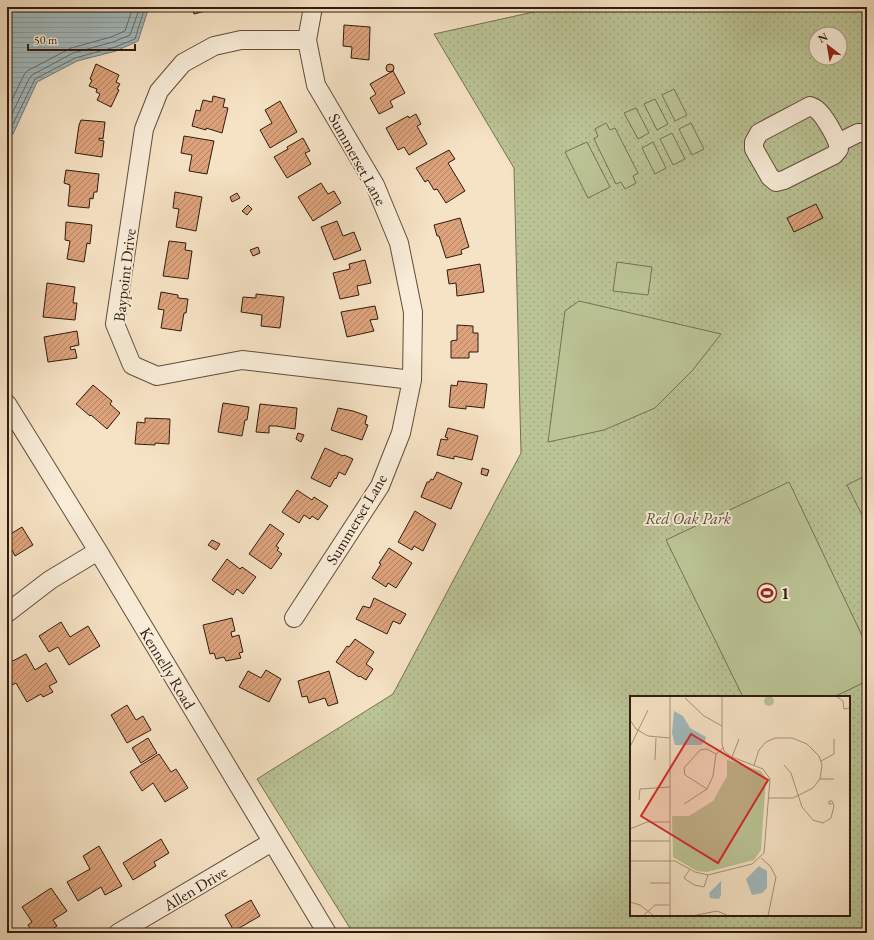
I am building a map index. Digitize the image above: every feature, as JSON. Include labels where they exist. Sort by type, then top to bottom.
[{"type":"street","name":"Summerset Lane","points":[[294,618],[380,486],[401,433],[412,380],[413,312],[399,243],[375,185],[316,85],[307,40],[313,7]]},
{"type":"street","name":"Baypoint Drive","points":[[307,40],[241,40],[214,46],[183,63],[159,91],[144,128],[115,324],[132,365],[157,376],[242,360],[412,380]]},
{"type":"street","points":[[810,106],[816,108],[821,114],[838,143],[839,149],[834,155],[784,180],[776,182],[770,176],[754,150],[754,142],[760,133],[810,106]]},
{"type":"street","points":[[838,143],[858,133],[867,133]]},
{"type":"street","name":"Kennelly Road","points":[[7,404],[98,551],[327,933]]},
{"type":"street","points":[[7,613],[50,580],[98,551]]},
{"type":"street","name":"Allen Drive","points":[[118,933],[272,842]]},
{"type":"green space","name":"Red Oak Park","points":[[556,7],[862,7],[867,16],[867,933],[353,933],[257,779],[393,694],[521,453],[514,168],[434,34]]},
{"type":"green space","points":[[674,89],[687,115],[675,121],[662,95]]},
{"type":"green space","points":[[655,99],[668,124],[657,130],[644,104]]},
{"type":"green space","points":[[636,108],[649,133],[638,139],[624,113]]},
{"type":"green space","points":[[606,123],[610,130],[615,128],[638,173],[633,176],[636,183],[625,189],[621,182],[616,184],[594,139],[598,136],[595,129]]},
{"type":"green space","points":[[691,123],[704,149],[692,155],[679,129]]},
{"type":"green space","points":[[672,133],[685,159],[673,165],[660,139]]},
{"type":"green space","points":[[587,142],[610,187],[588,198],[565,152]]},
{"type":"green space","points":[[653,142],[666,168],[655,174],[642,148]]},
{"type":"green space","points":[[617,262],[652,267],[648,295],[613,291]]},
{"type":"green space","points":[[579,301],[721,334],[692,371],[655,408],[604,430],[548,442],[565,311]]},
{"type":"green space","points":[[867,475],[867,525],[847,485]]},
{"type":"green space","name":"1","points":[[789,482],[867,646],[867,681],[836,696],[743,696],[666,540]]},
{"type":"water","points":[[7,7],[149,7],[138,41],[116,51],[77,61],[37,82],[13,134],[7,136]]},
{"type":"building","points":[[177,7],[208,7],[209,10],[194,14],[192,8],[178,10]]},
{"type":"building","points":[[344,25],[370,27],[369,60],[351,58],[352,47],[343,46]]},
{"type":"building","points":[[96,64],[119,75],[116,82],[120,84],[117,89],[119,90],[111,107],[97,100],[100,94],[96,92],[97,89],[89,86]]},
{"type":"building","points":[[388,64],[392,64],[394,68],[392,72],[388,72],[386,70],[386,66]]},
{"type":"building","points":[[393,71],[405,93],[390,101],[393,107],[379,114],[370,98],[376,94],[370,84]]},
{"type":"building","points":[[213,96],[225,99],[223,107],[228,108],[222,133],[206,128],[206,130],[192,126],[196,110],[200,111],[203,100],[212,102]]},
{"type":"building","points":[[280,101],[297,132],[270,148],[260,130],[272,123],[265,110]]},
{"type":"building","points":[[416,114],[421,124],[417,126],[427,144],[409,155],[404,147],[398,150],[386,128],[408,116],[409,118]]},
{"type":"building","points":[[81,120],[105,122],[103,139],[99,138],[99,140],[104,141],[102,157],[75,153]]},
{"type":"building","points":[[184,136],[214,141],[207,174],[189,171],[192,155],[181,153]]},
{"type":"building","points":[[303,138],[310,151],[305,153],[311,164],[287,178],[274,157],[288,149],[287,147]]},
{"type":"building","points":[[449,150],[455,159],[448,163],[465,191],[446,203],[437,189],[434,190],[428,180],[425,182],[416,168]]},
{"type":"building","points":[[66,170],[99,174],[97,192],[94,192],[93,199],[90,198],[89,208],[68,206],[70,185],[64,183]]},
{"type":"building","points":[[321,183],[328,194],[334,191],[341,203],[313,221],[298,197]]},
{"type":"building","points":[[175,192],[202,197],[196,231],[176,227],[179,209],[173,208]]},
{"type":"building","points":[[237,193],[240,198],[232,202],[230,197]]},
{"type":"building","points":[[816,204],[823,218],[794,232],[787,218]]},
{"type":"building","points":[[248,205],[252,209],[247,215],[242,211]]},
{"type":"building","points":[[460,218],[469,247],[461,250],[462,254],[446,258],[434,225]]},
{"type":"building","points":[[337,221],[343,236],[354,232],[361,250],[334,260],[321,227]]},
{"type":"building","points":[[66,222],[92,225],[90,244],[87,243],[84,262],[67,259],[70,241],[65,240]]},
{"type":"building","points":[[169,241],[186,243],[185,250],[192,251],[188,279],[163,276]]},
{"type":"building","points":[[258,247],[260,253],[253,256],[250,250]]},
{"type":"building","points":[[365,260],[371,283],[357,286],[359,295],[340,299],[333,273],[350,269],[349,264]]},
{"type":"building","points":[[480,264],[484,292],[457,296],[456,283],[449,284],[447,270]]},
{"type":"building","points":[[47,283],[75,287],[73,303],[77,303],[75,320],[43,317]]},
{"type":"building","points":[[161,292],[178,295],[178,298],[188,299],[181,331],[161,328],[164,310],[158,309]]},
{"type":"building","points":[[256,294],[284,297],[280,328],[261,326],[262,315],[241,312],[243,297],[256,298]]},
{"type":"building","points":[[375,306],[378,319],[370,320],[374,331],[347,337],[341,312]]},
{"type":"building","points":[[457,325],[473,326],[473,333],[478,333],[478,352],[469,352],[469,358],[451,358],[451,341],[457,340]]},
{"type":"building","points":[[77,331],[79,345],[70,347],[71,350],[75,349],[77,358],[48,362],[44,337]]},
{"type":"building","points":[[458,381],[487,384],[484,408],[466,406],[466,409],[449,407],[451,385],[457,386]]},
{"type":"building","points":[[93,385],[112,401],[110,404],[120,413],[107,429],[76,404]]},
{"type":"building","points":[[223,403],[249,407],[242,436],[218,432]]},
{"type":"building","points":[[260,404],[297,408],[295,429],[269,426],[269,433],[256,432]]},
{"type":"building","points":[[338,408],[367,416],[365,424],[368,425],[362,440],[331,430]]},
{"type":"building","points":[[145,418],[170,419],[169,444],[135,444],[137,422],[145,423]]},
{"type":"building","points":[[448,428],[478,436],[472,460],[454,456],[454,459],[437,455],[441,439],[447,440],[448,438],[445,437]]},
{"type":"building","points":[[298,433],[304,435],[301,442],[296,439]]},
{"type":"building","points":[[325,448],[353,459],[345,475],[339,472],[330,487],[311,478]]},
{"type":"building","points":[[482,468],[489,470],[487,476],[481,474]]},
{"type":"building","points":[[437,472],[462,483],[451,509],[421,497],[427,482],[431,479],[433,480]]},
{"type":"building","points":[[297,490],[312,500],[314,497],[328,506],[318,520],[312,516],[310,519],[304,515],[299,523],[282,512]]},
{"type":"building","points":[[415,511],[436,524],[423,551],[414,546],[412,550],[398,542]]},
{"type":"building","points":[[270,524],[284,534],[276,546],[279,548],[277,550],[282,554],[271,569],[249,554]]},
{"type":"building","points":[[22,527],[33,545],[15,556],[12,550],[7,553],[7,533],[9,535]]},
{"type":"building","points":[[212,540],[220,544],[216,550],[208,545]]},
{"type":"building","points":[[389,548],[412,563],[396,588],[388,583],[386,587],[372,578],[381,564],[379,563]]},
{"type":"building","points":[[227,559],[240,569],[242,567],[256,577],[243,594],[237,589],[233,595],[212,580]]},
{"type":"building","points":[[374,598],[406,614],[400,624],[393,621],[387,634],[356,619],[363,606],[370,608]]},
{"type":"building","points":[[232,618],[235,631],[231,632],[232,637],[239,635],[243,652],[239,653],[241,658],[226,661],[224,657],[216,659],[214,653],[210,654],[203,625]]},
{"type":"building","points":[[61,622],[70,637],[88,626],[100,646],[69,665],[58,647],[49,652],[39,636]]},
{"type":"building","points":[[355,639],[374,652],[366,664],[373,669],[366,680],[336,662],[347,646],[349,647]]},
{"type":"building","points":[[26,654],[35,670],[46,663],[57,682],[49,686],[53,692],[43,697],[41,694],[27,702],[16,683],[10,686],[7,681],[7,664]]},
{"type":"building","points":[[266,670],[281,679],[269,702],[239,687],[248,671],[261,678]]},
{"type":"building","points":[[329,671],[338,703],[328,706],[325,698],[309,703],[307,696],[302,697],[298,681]]},
{"type":"building","points":[[127,705],[136,720],[143,716],[151,730],[127,743],[111,715]]},
{"type":"building","points":[[148,738],[157,753],[141,763],[132,748]]},
{"type":"building","points":[[159,754],[171,772],[176,769],[188,788],[165,802],[153,783],[142,791],[130,772]]},
{"type":"building","points":[[161,839],[169,853],[154,862],[156,866],[133,880],[123,863]]},
{"type":"building","points":[[99,846],[122,886],[105,895],[101,887],[78,901],[67,882],[90,869],[83,856]]},
{"type":"building","points":[[51,888],[67,911],[53,920],[57,926],[46,933],[33,933],[28,925],[32,922],[22,907]]},
{"type":"building","points":[[251,900],[260,916],[234,931],[225,915]]},
{"type":"place","name":"1","points":[[767,593]]}]
